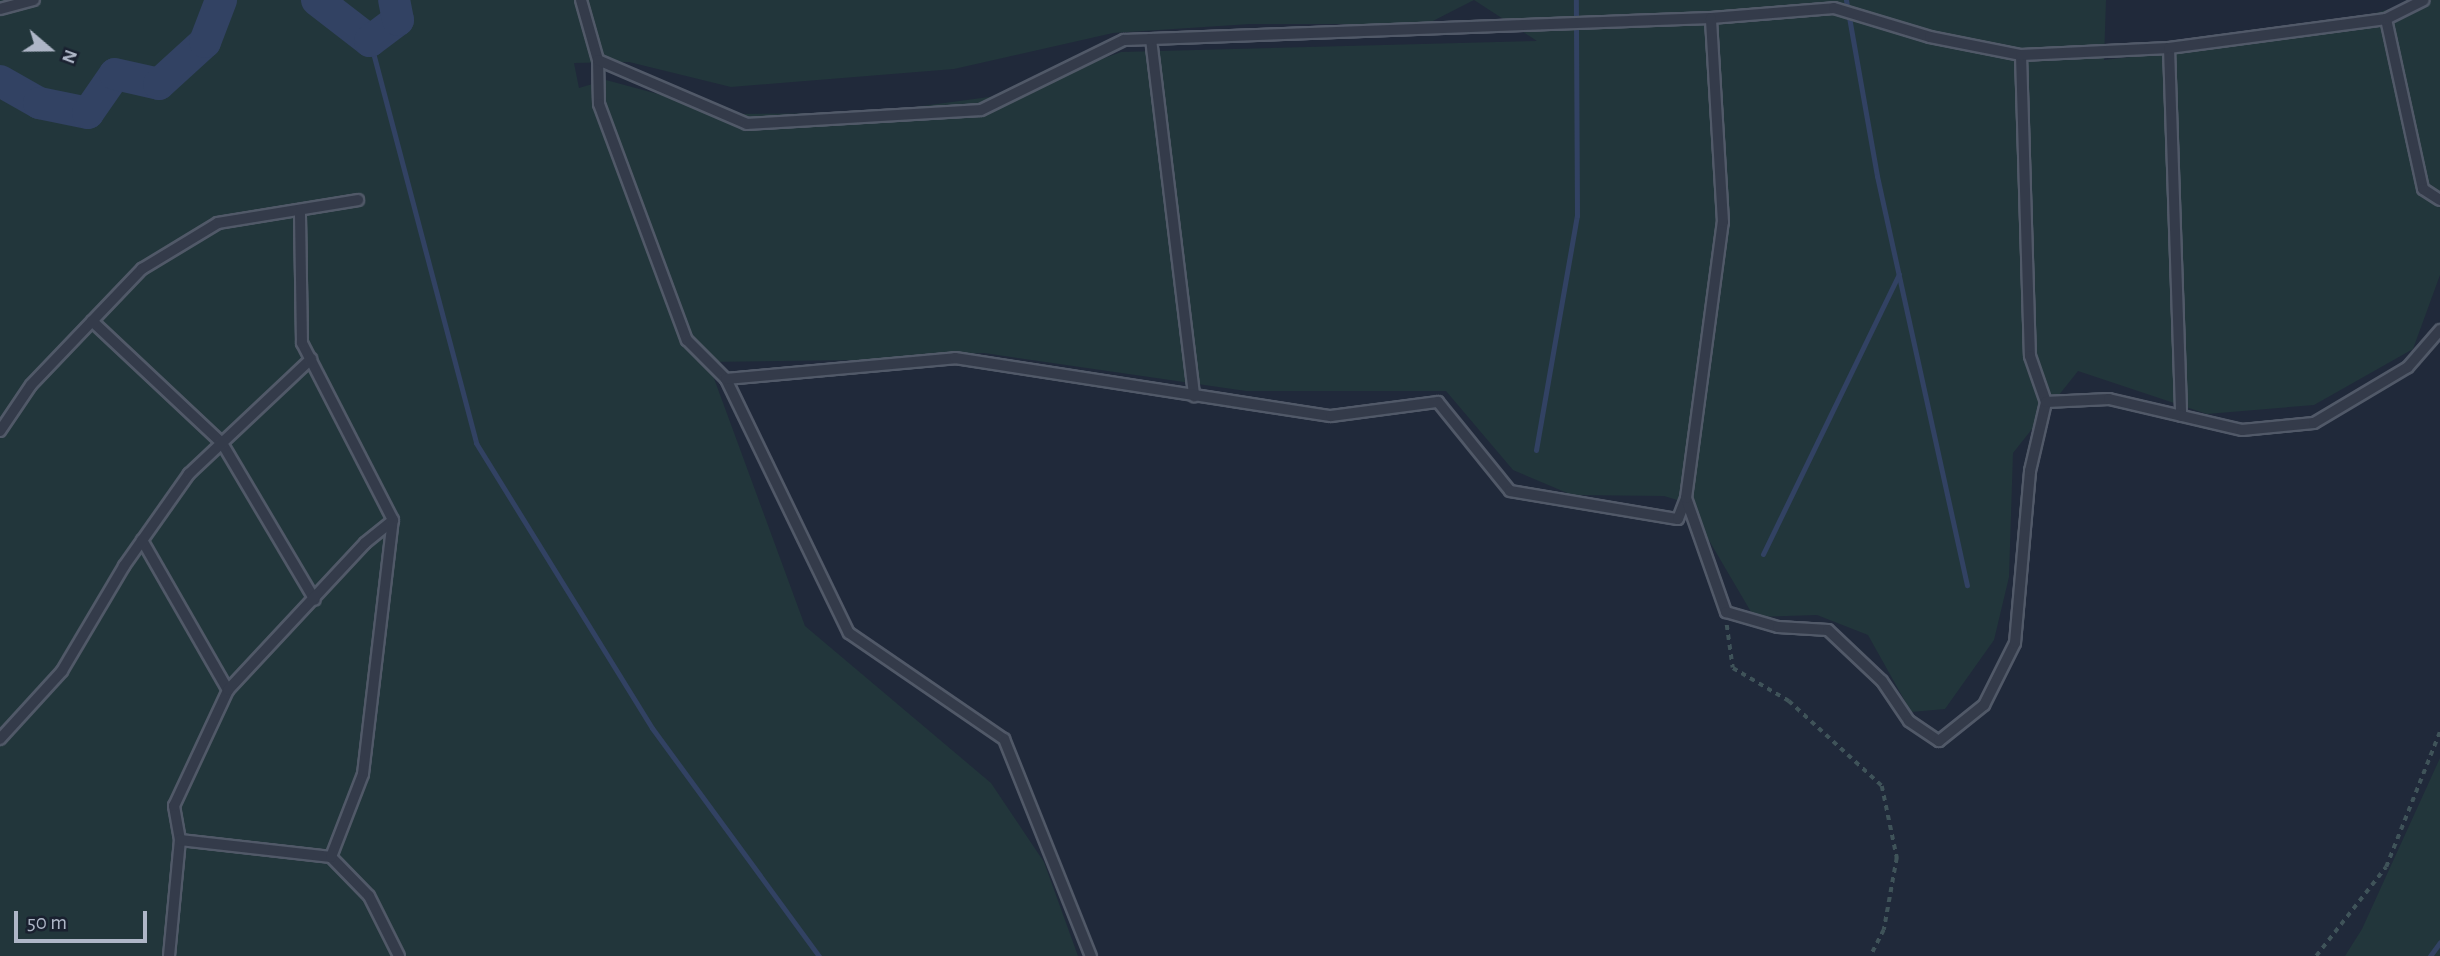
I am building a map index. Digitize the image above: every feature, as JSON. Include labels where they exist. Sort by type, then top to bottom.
[{"type":"lane","points":[[0,9],[34,0]]},
{"type":"lane","points":[[581,0],[598,60],[599,104],[687,340],[726,379],[849,633],[1004,739],[1091,956]]},
{"type":"lane","points":[[598,60],[747,124],[981,110],[1124,40],[1711,18],[1836,8],[1930,37],[2021,55],[2169,48],[2386,19],[2424,0]]},
{"type":"lane","points":[[726,379],[955,358],[1331,416],[1438,402],[1510,491],[1678,519],[1686,498],[1723,222],[1711,18]]},
{"type":"lane","points":[[2386,19],[2423,189],[2440,200]]},
{"type":"lane","points":[[1152,39],[1194,396]]},
{"type":"lane","points":[[2169,48],[2181,416]]},
{"type":"lane","points":[[1686,498],[1726,612],[1778,627],[1828,630],[1882,681],[1909,721],[1939,741],[1984,705],[2015,643],[2030,471],[2046,402],[2030,356],[2021,55]]},
{"type":"lane","points":[[0,431],[31,385],[142,269],[218,223],[358,200]]},
{"type":"lane","points":[[300,210],[302,343],[393,520],[363,774],[331,857]]},
{"type":"lane","points":[[92,321],[222,443],[315,600]]},
{"type":"lane","points":[[2046,402],[2109,399],[2242,430],[2314,423],[2408,367],[2440,330]]},
{"type":"lane","points":[[0,739],[62,671],[142,540],[189,474],[311,359]]},
{"type":"lane","points":[[169,956],[180,840],[174,806],[228,690],[315,600],[365,543],[393,520]]},
{"type":"lane","points":[[142,540],[228,690]]},
{"type":"lane","points":[[180,840],[331,857],[369,896],[399,956]]},
{"type":"path","points":[[1726,612],[1733,668],[1789,701],[1882,786],[1897,858],[1884,930],[1871,956]]},
{"type":"path","points":[[2316,956],[2386,867],[2440,731]]},
{"type":"green space","points":[[0,0],[1474,0],[2106,0],[2104,60],[2289,39],[2419,0],[2440,0],[2440,275],[2413,349],[2314,405],[2207,414],[2078,371],[2013,453],[2009,577],[1994,640],[1945,709],[1911,712],[1868,635],[1817,615],[1754,617],[1687,503],[1664,496],[1572,495],[1513,470],[1446,391],[1246,391],[984,353],[859,360],[708,362],[805,626],[991,783],[1044,862],[1078,956],[0,956]],"holes":[[[1474,0],[1537,41],[1121,52],[1004,95],[870,113],[732,114],[606,80],[579,88],[574,63],[629,62],[731,87],[954,69],[1113,33],[1250,24],[1427,24]]]},
{"type":"green space","points":[[2440,758],[2440,956],[2345,956],[2362,929]]},
{"type":"waterway","points":[[0,81],[39,103],[88,113],[115,74],[159,84],[205,42],[221,0]]},
{"type":"waterway","points":[[317,0],[370,41],[398,20],[394,0]]},
{"type":"waterway","points":[[1536,450],[1577,216],[1576,0]]},
{"type":"waterway","points":[[1846,0],[1877,176],[1967,585]]},
{"type":"waterway","points":[[370,41],[476,443],[652,728],[819,956]]},
{"type":"waterway","points":[[1763,554],[1899,274]]},
{"type":"waterway","points":[[2430,956],[2440,942]]}]
